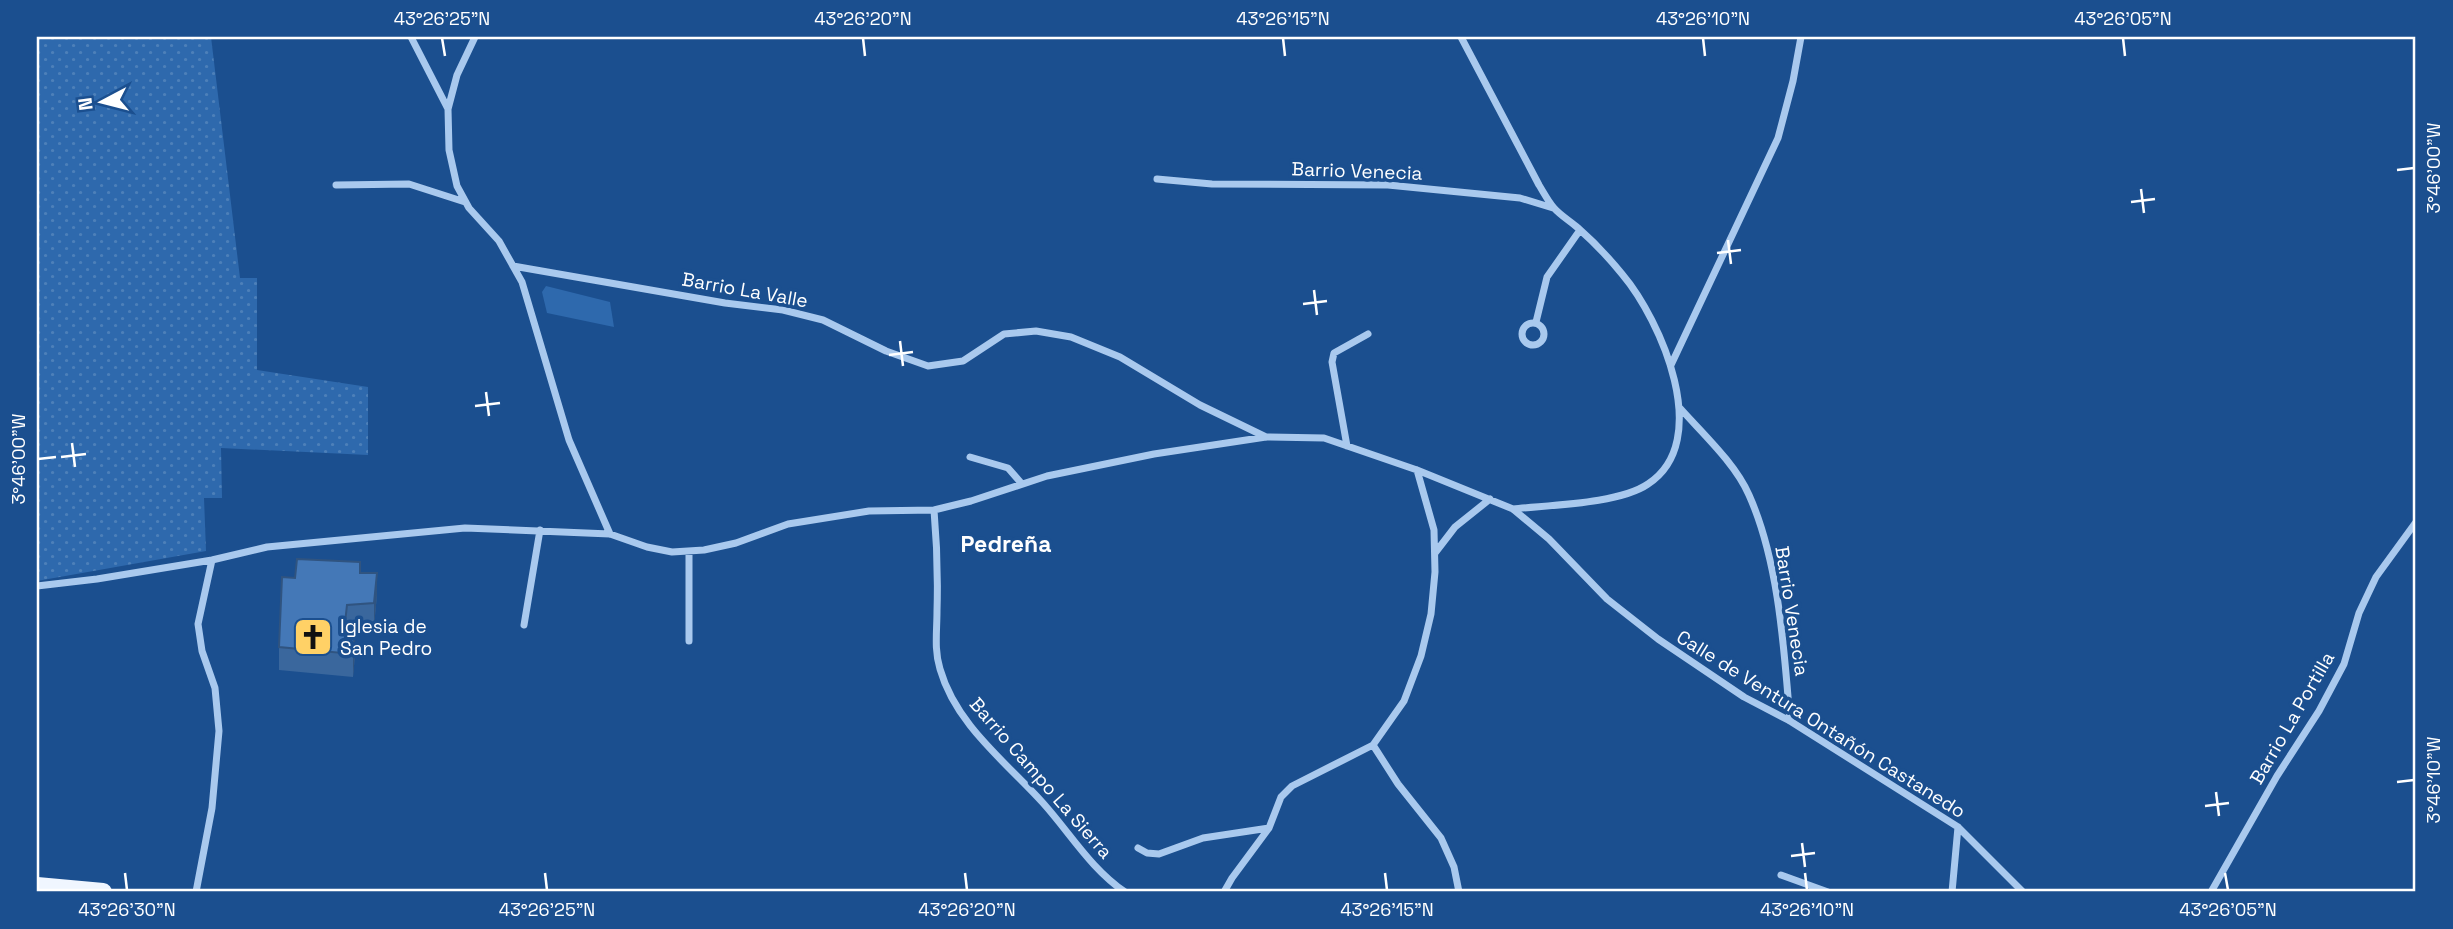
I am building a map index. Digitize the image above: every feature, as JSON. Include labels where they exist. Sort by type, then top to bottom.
[{"type":"main road","points":[[46,889],[103,892]]},
{"type":"street","points":[[411,37],[448,109]]},
{"type":"street","points":[[475,37],[457,75],[448,109],[449,150],[457,187],[466,202],[499,241],[523,282],[569,440],[610,534]]},
{"type":"street","name":"Barrio Venecia","points":[[1461,37],[1539,186],[1554,208],[1625,276],[1654,323],[1671,365],[1679,407],[1679,430],[1670,458],[1658,477],[1646,486],[1604,498],[1513,509]]},
{"type":"street","points":[[1671,365],[1778,138],[1801,37]]},
{"type":"street","name":"Barrio Venecia","points":[[1157,179],[1212,184],[1388,185],[1520,198],[1554,208]]},
{"type":"street","points":[[336,186],[410,184],[466,202]]},
{"type":"street","points":[[1536,322],[1547,277],[1580,230]]},
{"type":"street","name":"Barrio La Valle","points":[[513,266],[725,303],[783,310],[823,320],[886,351],[928,366],[963,361],[1004,334],[1036,331],[1071,337],[1120,357],[1200,405],[1266,437]]},
{"type":"street","points":[[1347,446],[1332,362],[1334,353],[1368,334]]},
{"type":"street","name":"Barrio Venecia","points":[[1679,407],[1721,454],[1748,493],[1765,538],[1774,585],[1790,721]]},
{"type":"street","name":"Calle de Ventura Ontañón Castanedo","points":[[37,586],[212,560],[267,547],[465,528],[610,534],[647,547],[672,552],[689,551],[736,543],[788,524],[869,511],[934,510],[1047,476],[1154,454],[1266,437],[1324,439],[1417,470],[1513,509],[1549,539],[1607,599],[1658,639],[1744,697],[1790,721],[1958,827],[2023,892]]},
{"type":"street","points":[[970,457],[1008,468],[1022,484]]},
{"type":"street","points":[[1224,892],[1269,828],[1281,797],[1292,786],[1373,744],[1404,701],[1421,656],[1431,614],[1435,572],[1434,530],[1417,470]]},
{"type":"street","points":[[1435,553],[1455,527],[1490,499]]},
{"type":"street","name":"Barrio Campo La Sierra","points":[[934,510],[936,642],[939,668],[948,690],[962,714],[1000,761],[1043,803],[1099,871],[1125,892]]},
{"type":"street","name":"Barrio La Portilla","points":[[2211,892],[2344,664],[2359,612],[2376,577],[2416,522]]},
{"type":"street","points":[[524,625],[540,530]]},
{"type":"street","points":[[689,551],[689,641]]},
{"type":"street","points":[[197,892],[212,808],[219,731],[215,688],[202,651],[198,624],[212,560]]},
{"type":"street","points":[[1373,744],[1398,784],[1441,838],[1454,867],[1459,892]]},
{"type":"street","points":[[1952,892],[1958,827]]},
{"type":"street","name":"Barrio Campo La Sierra","points":[[1138,848],[1147,853],[1159,854],[1203,838],[1269,828]]},
{"type":"street","points":[[1781,875],[1828,892]]},
{"type":"shaded area","points":[[37,37],[211,37],[240,278],[257,278],[257,370],[368,387],[368,455],[221,448],[222,498],[204,498],[206,551],[37,581]]},
{"type":"shaded area","points":[[546,286],[610,302],[614,327],[547,313],[542,292]]},
{"type":"building","name":"Iglesia de San Pedro","points":[[297,559],[360,562],[360,573],[377,573],[374,603],[347,605],[344,632],[355,632],[353,654],[279,647],[282,577],[295,578]]},
{"type":"place","name":"Iglesia de San Pedro","points":[[313,637]]},
{"type":"district","name":"Pedreña","points":[[1006,544]]}]
